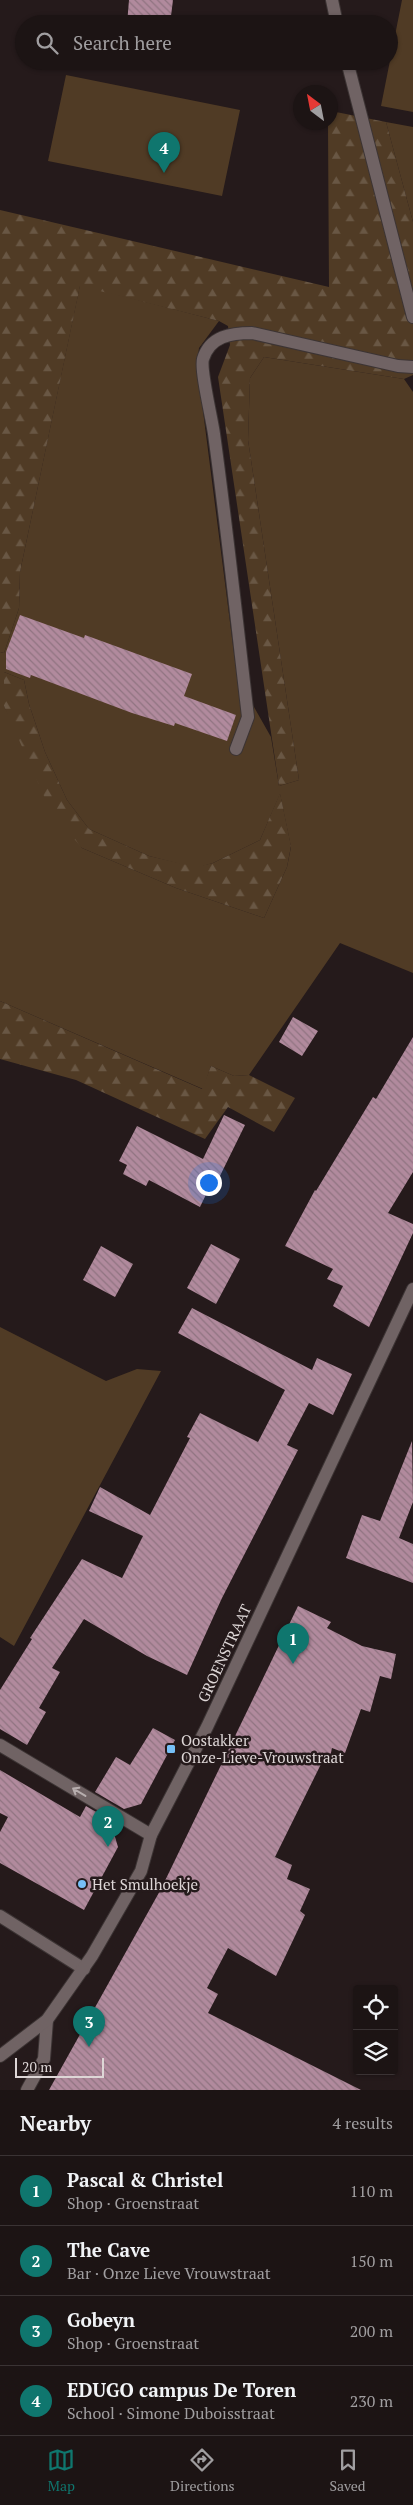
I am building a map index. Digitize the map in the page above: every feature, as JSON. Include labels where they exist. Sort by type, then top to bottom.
[{"type":"street","points":[[332,0],[335,15]]},
{"type":"street","points":[[348,70],[413,317]]},
{"type":"street","points":[[236,748],[248,717],[215,444],[202,361],[208,347],[219,338],[233,333],[252,333],[413,367]]},
{"type":"street","name":"GROENSTRAAT","points":[[0,2056],[47,2020],[84,1969],[141,1871],[151,1835],[207,1727],[413,1290]]},
{"type":"street","points":[[0,1745],[151,1835]]},
{"type":"street","points":[[0,1916],[84,1969]]},
{"type":"street","points":[[27,2090],[44,2059],[47,2020]]},
{"type":"green space","points":[[402,0],[413,0],[413,112],[381,106],[388,70],[398,70],[398,20]]},
{"type":"green space","points":[[66,75],[240,110],[222,196],[48,161]]},
{"type":"green space","points":[[338,112],[386,122],[413,222],[413,375],[404,379],[264,357],[250,378],[248,440],[299,780],[279,786],[218,377],[230,345],[228,326],[219,321],[80,286],[20,572],[19,608],[4,653],[0,652],[0,210],[329,287],[328,130],[338,130]]},
{"type":"green space","points":[[386,122],[413,127],[413,222]]},
{"type":"green space","points":[[80,285],[219,321],[199,348],[197,364],[237,677],[271,737],[279,786],[299,780],[248,440],[250,378],[264,357],[404,379],[413,392],[413,973],[340,943],[249,1075],[234,1076],[211,1066],[203,1089],[0,1001],[0,652],[4,653],[19,608],[20,572]],"holes":[[[4,672],[24,680],[29,704],[45,752],[67,800],[89,829],[149,856],[196,868],[213,863],[260,840],[280,794],[291,847],[287,867],[264,918],[176,888],[82,848],[4,706]]]},
{"type":"green space","points":[[4,672],[24,680],[29,704],[45,752],[67,800],[89,829],[149,856],[196,867],[213,863],[260,840],[280,793],[291,846],[287,867],[264,918],[176,888],[82,848],[51,812],[4,706]]},
{"type":"green space","points":[[0,1001],[202,1089],[211,1066],[234,1076],[249,1075],[295,1098],[274,1132],[228,1107],[205,1139],[76,1080],[0,1059]]},
{"type":"green space","points":[[0,1327],[106,1381],[137,1369],[161,1371],[14,1646],[0,1637]]},
{"type":"building","points":[[129,0],[173,0],[171,15],[128,15]]},
{"type":"building","points":[[20,615],[84,638],[85,635],[192,674],[184,696],[236,715],[227,741],[175,723],[174,726],[132,713],[31,675],[30,678],[6,669],[6,652]]},
{"type":"building","points":[[293,1017],[318,1031],[302,1056],[279,1042]]},
{"type":"building","points":[[413,1037],[413,1172],[388,1213],[413,1224],[413,1233],[369,1327],[333,1306],[343,1286],[327,1279],[333,1269],[285,1246],[315,1190],[373,1097],[376,1099]]},
{"type":"building","points":[[224,1115],[245,1125],[217,1182],[213,1180],[200,1207],[149,1180],[146,1186],[123,1174],[127,1165],[119,1161],[137,1126],[203,1159]]},
{"type":"building","points":[[211,1244],[240,1259],[216,1304],[187,1288]]},
{"type":"building","points":[[101,1246],[133,1264],[115,1297],[83,1280]]},
{"type":"building","points":[[192,1308],[312,1370],[317,1358],[352,1374],[333,1415],[309,1403],[287,1445],[298,1450],[222,1598],[187,1675],[147,1656],[84,1619],[52,1668],[60,1672],[39,1708],[46,1712],[27,1745],[0,1729],[0,1690],[32,1639],[30,1638],[82,1559],[122,1578],[143,1536],[89,1511],[100,1487],[150,1515],[190,1438],[187,1437],[200,1413],[258,1442],[285,1390],[178,1333]]},
{"type":"building","points":[[412,1441],[413,1502],[399,1538],[413,1544],[413,1583],[346,1558],[362,1515],[380,1521]]},
{"type":"building","points":[[298,1606],[331,1622],[327,1628],[362,1646],[396,1654],[391,1679],[380,1676],[370,1712],[361,1709],[345,1753],[332,1748],[329,1762],[323,1760],[275,1857],[292,1865],[287,1879],[310,1889],[300,1911],[305,1915],[276,1976],[228,1948],[207,1988],[218,1994],[208,2013],[361,2090],[49,2090],[161,1889]]},
{"type":"building","points":[[153,1728],[175,1740],[141,1804],[124,1809],[95,1792],[116,1757],[130,1765]]},
{"type":"building","points":[[0,1770],[80,1817],[86,1806],[110,1820],[118,1847],[84,1910],[0,1863],[0,1832],[8,1817],[0,1813]]},
{"type":"place","name":"EDUGO campus De Toren","points":[[164,173]]},
{"type":"place","name":"Pascal & Christel","points":[[293,1664]]},
{"type":"place","name":"Oostakker Onze-Lieve-Vrouwstraat","points":[[171,1749]]},
{"type":"place","name":"The Cave","points":[[108,1847]]},
{"type":"place","name":"Het Smulhoekje","points":[[82,1884]]},
{"type":"place","name":"Gobeyn","points":[[89,2047]]}]
